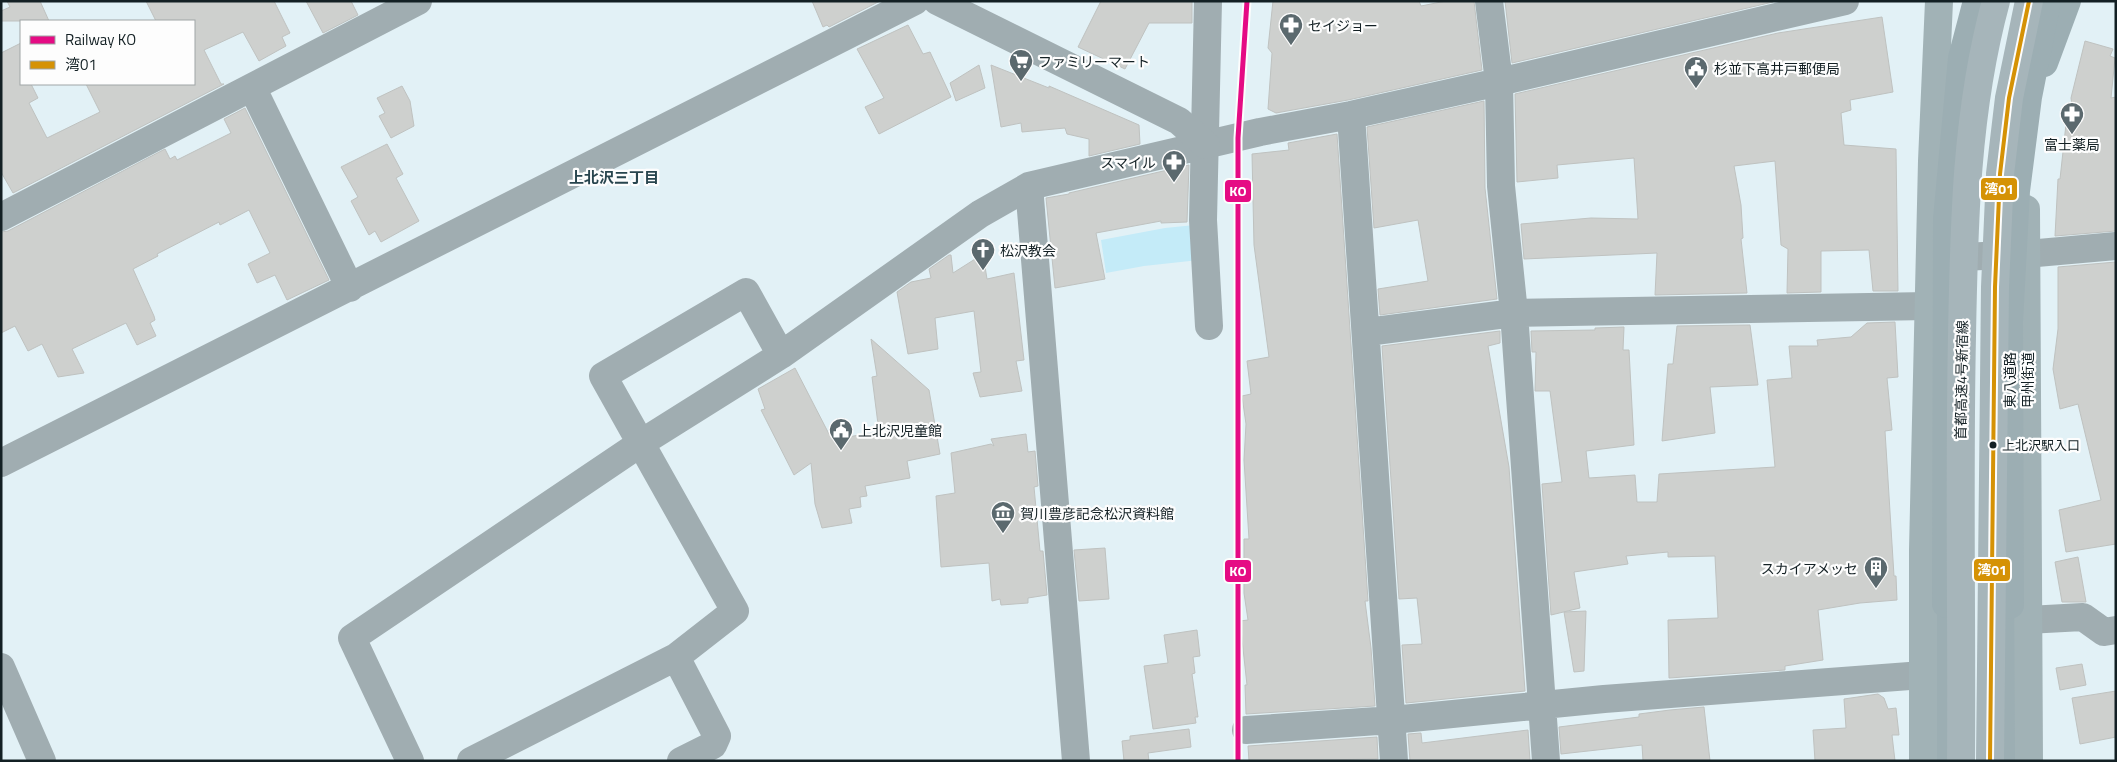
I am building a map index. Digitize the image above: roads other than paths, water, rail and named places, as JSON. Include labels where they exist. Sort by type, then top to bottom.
[{"type":"highway","points":[[1923,761],[1923,550],[1932,160],[1939,1]]},
{"type":"highway","name":"首都高速4号新宿線","points":[[1961,761],[1960,444],[1964,237],[1967,175],[1976,95],[1988,28],[1996,1]]},
{"type":"highway","points":[[1990,761],[1995,287],[2000,174],[2009,98],[2029,1]]},
{"type":"highway","name":"甲州街道","points":[[2028,761],[2019,612],[2027,254],[2026,213],[2041,74],[2034,1]]},
{"type":"main road","points":[[1940,761],[1946,604],[1946,219],[1962,58],[1977,1]]},
{"type":"main road","name":"東八道路","points":[[2013,761],[2019,612],[2009,322],[2016,191],[2028,98],[2047,1]]},
{"type":"main road","points":[[2041,74],[2067,1]]},
{"type":"street","points":[[1,217],[418,1]]},
{"type":"street","points":[[1,463],[915,1]]},
{"type":"street","points":[[937,1],[1179,121],[1206,145]]},
{"type":"street","points":[[1208,1],[1203,220],[1209,326]]},
{"type":"street","points":[[1489,1],[1499,82],[1501,186],[1514,313],[1546,761]]},
{"type":"street","points":[[410,761],[352,638],[641,443],[781,355],[980,214],[1029,186],[1260,132],[1351,115],[1499,82],[1845,1]]},
{"type":"street","points":[[252,87],[350,288]]},
{"type":"street","points":[[1351,115],[1367,332],[1394,761]]},
{"type":"street","points":[[1029,186],[1076,761]]},
{"type":"street","points":[[1931,258],[2027,254],[2116,246]]},
{"type":"street","points":[[470,761],[676,656],[735,611],[603,376],[746,292],[781,355]]},
{"type":"street","points":[[1367,332],[1514,313],[1929,306]]},
{"type":"street","points":[[2019,612],[2083,617],[2104,632],[2116,630]]},
{"type":"street","points":[[676,656],[717,736],[713,745],[681,761]]},
{"type":"street","points":[[1,666],[42,761]]},
{"type":"street","points":[[1246,730],[1392,720],[1604,699],[1923,675]]},
{"type":"rail line","name":"KO","points":[[1238,761],[1238,138],[1247,1]]},
{"type":"place","name":"セイジョー","points":[[1291,46]]},
{"type":"place","name":"ファミリーマート","points":[[1021,82]]},
{"type":"place","name":"杉並下高井戸郵便局","points":[[1696,89]]},
{"type":"place","name":"富士薬局","points":[[2072,135]]},
{"type":"place","name":"スマイル","points":[[1174,183]]},
{"type":"place","name":"松沢教会","points":[[983,271]]},
{"type":"place","name":"上北沢駅入口","points":[[1993,445]]},
{"type":"place","name":"上北沢児童館","points":[[841,451]]},
{"type":"place","name":"賀川豊彦記念松沢資料館","points":[[1003,534]]},
{"type":"place","name":"スカイアメッセ","points":[[1876,589]]},
{"type":"district","name":"上北沢三丁目","points":[[614,177]]}]
